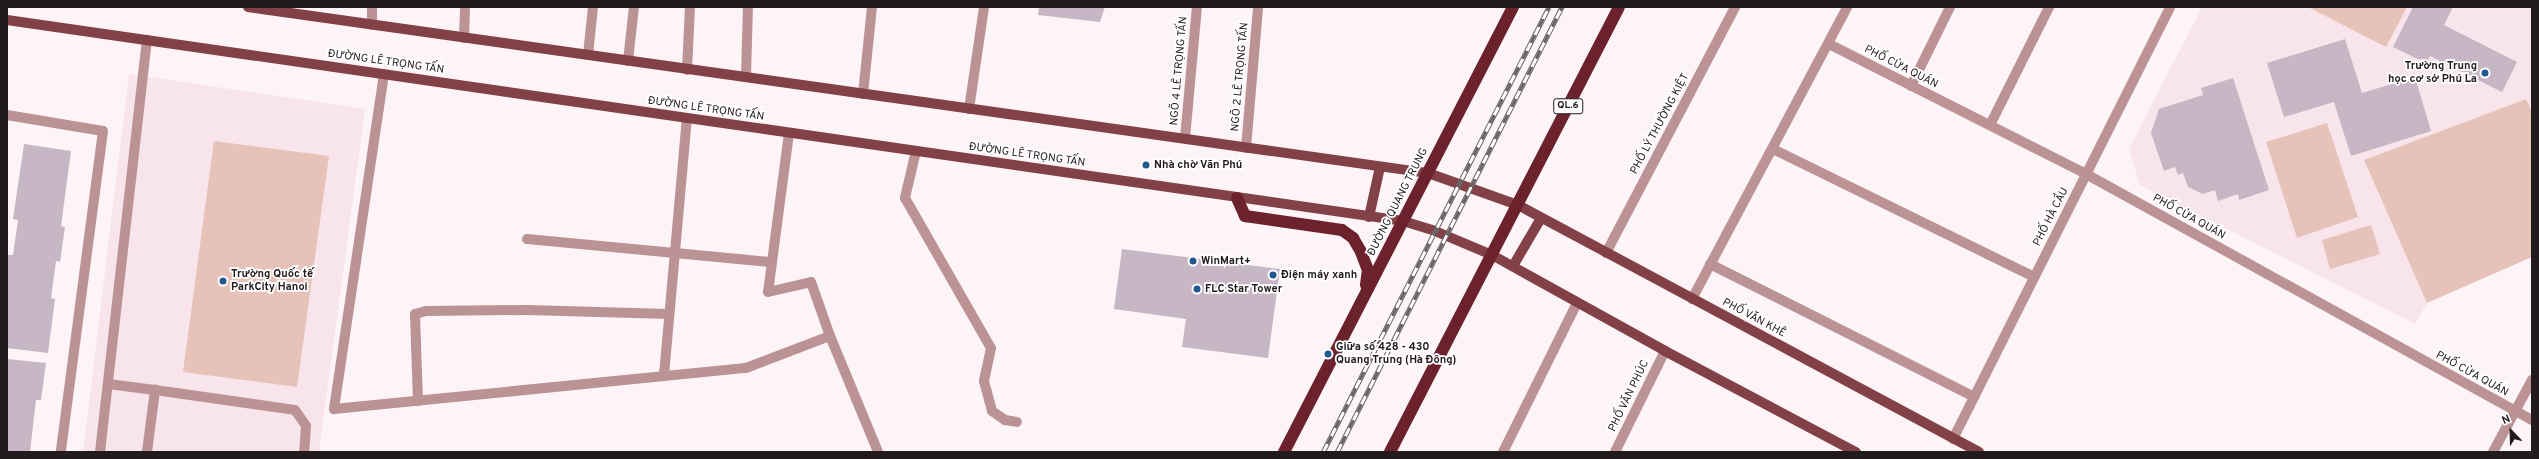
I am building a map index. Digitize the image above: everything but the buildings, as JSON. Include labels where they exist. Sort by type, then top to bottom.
[{"type":"highway","name":"ĐƯỜNG QUANG TRUNG","points":[[1284,452],[1513,7]]},
{"type":"highway","name":"QL.6","points":[[1390,452],[1619,7]]},
{"type":"highway","points":[[1236,198],[1245,216],[1342,230],[1361,252],[1368,270],[1364,297]]},
{"type":"main road","points":[[248,7],[276,9],[464,38],[588,54],[687,70],[1185,138],[1380,167],[1428,172]]},
{"type":"main road","name":"ĐƯỜNG LÊ TRỌNG TẤN","points":[[7,20],[1403,221],[1435,231],[1492,255]]},
{"type":"main road","points":[[1369,217],[1380,167]]},
{"type":"main road","name":"PHỐ VĂN KHÊ","points":[[1428,172],[1518,205],[1979,452]]},
{"type":"main road","points":[[1513,266],[1541,218]]},
{"type":"main road","points":[[1492,255],[1578,304],[1856,452]]},
{"type":"street","points":[[372,7],[372,24]]},
{"type":"street","points":[[464,38],[465,7]]},
{"type":"street","points":[[588,54],[593,7]]},
{"type":"street","points":[[628,61],[634,7]]},
{"type":"street","points":[[687,70],[690,7]]},
{"type":"street","points":[[746,77],[748,7]]},
{"type":"street","points":[[863,94],[872,7]]},
{"type":"street","points":[[968,109],[984,7]]},
{"type":"street","name":"NGÕ 4 LÊ TRỌNG TẤN","points":[[1185,138],[1197,7]]},
{"type":"street","name":"NGÕ 2 LÊ TRỌNG TẤN","points":[[1246,148],[1258,7]]},
{"type":"street","name":"PHỐ LÝ THƯỜNG KIỆT","points":[[1606,253],[1735,7]]},
{"type":"street","points":[[1692,299],[1829,44],[1847,7]]},
{"type":"street","points":[[1911,86],[1950,7]]},
{"type":"street","points":[[1990,125],[2049,7]]},
{"type":"street","name":"PHỐ HÀ CẦU","points":[[1953,438],[2170,7]]},
{"type":"street","points":[[100,452],[147,40]]},
{"type":"street","name":"PHỐ CỬA QUÁN","points":[[1829,44],[2086,174],[2515,412],[2532,420]]},
{"type":"street","points":[[384,74],[334,409],[746,368],[830,336]]},
{"type":"street","points":[[7,115],[103,131],[61,452]]},
{"type":"street","points":[[664,375],[687,118]]},
{"type":"street","points":[[789,133],[768,292],[812,282],[830,336],[878,452]]},
{"type":"street","points":[[1773,149],[2034,277]]},
{"type":"street","points":[[916,151],[905,198],[991,348],[984,381],[992,411],[1005,420],[1017,422]]},
{"type":"street","points":[[527,239],[772,262]]},
{"type":"street","points":[[1710,264],[1974,397]]},
{"type":"street","points":[[1504,452],[1578,304]]},
{"type":"street","points":[[418,401],[415,314],[426,311],[527,310],[669,314]]},
{"type":"street","name":"PHỐ VĂN PHÚC","points":[[1615,452],[1665,351]]},
{"type":"street","points":[[2493,452],[2532,380]]},
{"type":"street","points":[[108,384],[295,410],[306,426],[304,452]]},
{"type":"street","points":[[148,452],[155,390]]},
{"type":"shaded area","points":[[2202,7],[2532,7],[2532,112],[2526,99],[2364,160],[2427,303],[2415,324],[2140,185],[2129,149]]},
{"type":"shaded area","points":[[2308,7],[2407,7],[2386,47]]},
{"type":"shaded area","name":"Trường Quốc tế ParkCity Hanoi","points":[[129,74],[365,109],[319,452],[83,452]]},
{"type":"shaded area","points":[[2526,99],[2532,112],[2532,257],[2427,303],[2364,160]]},
{"type":"shaded area","points":[[2327,123],[2358,217],[2297,238],[2266,142]]},
{"type":"shaded area","points":[[214,141],[329,156],[297,387],[183,372]]},
{"type":"shaded area","points":[[2371,225],[2380,254],[2330,269],[2322,240]]},
{"type":"railway","points":[[1323,452],[1549,7]]},
{"type":"railway","points":[[1337,452],[1562,7]]},
{"type":"place","name":"Trường Trung học cơ sở Phú La","points":[[2485,73]]},
{"type":"place","name":"Nhà chờ Văn Phú","points":[[1146,165]]},
{"type":"place","name":"WinMart+","points":[[1193,261]]},
{"type":"place","name":"Điện máy xanh","points":[[1273,275]]},
{"type":"place","name":"Trường Quốc tế ParkCity Hanoi","points":[[223,281]]},
{"type":"place","name":"FLC Star Tower","points":[[1197,289]]},
{"type":"place","name":"Giữa số 428 - 430 Quang Trung (Hà Đông)","points":[[1328,354]]}]
